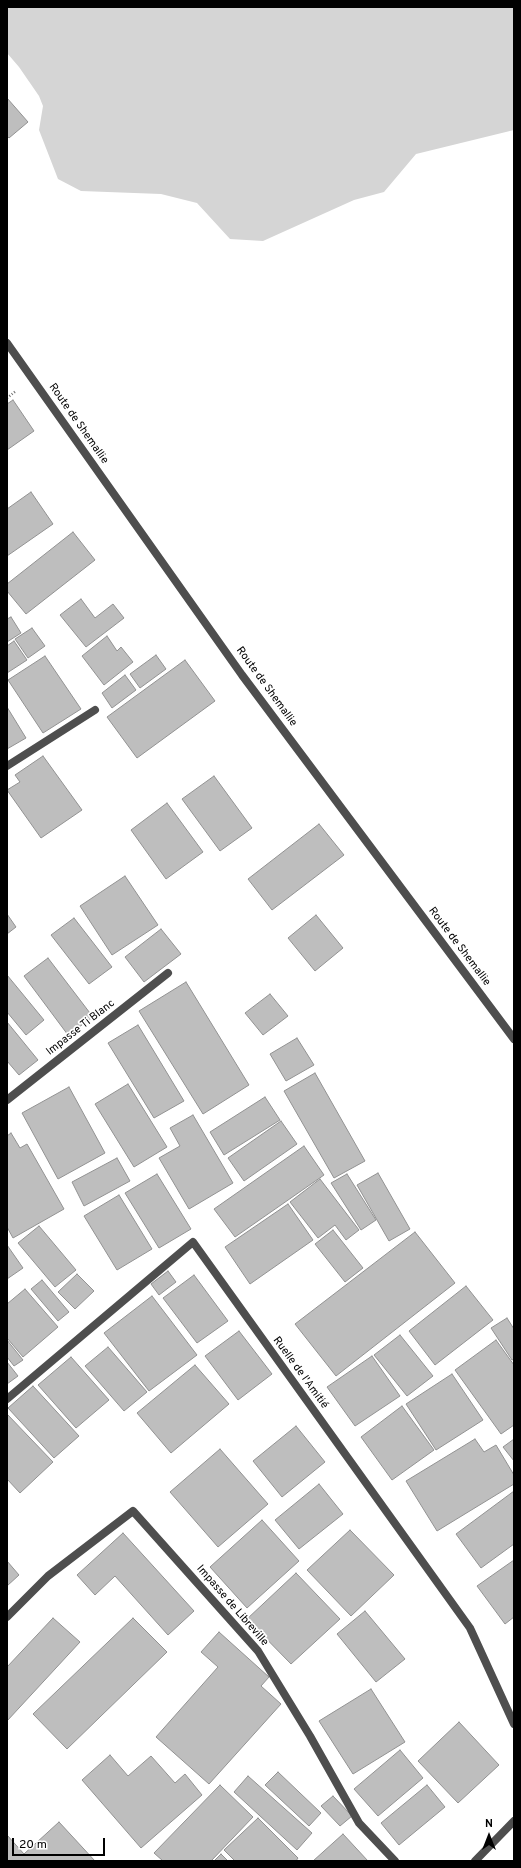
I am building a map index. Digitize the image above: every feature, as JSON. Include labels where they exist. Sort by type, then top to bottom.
[{"type":"street","name":"Route de Shemallie","points":[[7,343],[242,675],[514,1039]]},
{"type":"street","points":[[7,766],[95,710]]},
{"type":"street","name":"Impasse Ti Blanc","points":[[7,1100],[168,973]]},
{"type":"street","name":"Ruelle de l'Amitié","points":[[7,1399],[193,1242],[470,1628],[514,1724]]},
{"type":"street","name":"Impasse de Libreville","points":[[7,1617],[48,1576],[133,1511],[258,1650],[310,1736],[359,1823],[395,1861]]},
{"type":"street","points":[[475,1861],[514,1821]]},
{"type":"shaded area","points":[[7,7],[514,7],[514,130],[416,154],[384,192],[354,200],[263,241],[230,239],[197,203],[161,194],[81,191],[58,179],[39,130],[43,106],[39,96],[19,67],[7,53]]},
{"type":"building","points":[[7,98],[28,122],[9,138],[7,136]]},
{"type":"building","points":[[13,400],[34,431],[7,450],[7,404]]},
{"type":"building","points":[[31,492],[53,524],[7,556],[7,509]]},
{"type":"building","points":[[73,532],[95,560],[26,614],[7,591],[7,584]]},
{"type":"building","points":[[81,599],[95,618],[113,604],[124,618],[86,647],[60,615]]},
{"type":"building","points":[[11,617],[21,633],[7,642],[7,619]]},
{"type":"building","points":[[32,628],[45,646],[28,658],[15,639]]},
{"type":"building","points":[[107,636],[117,651],[121,647],[133,662],[104,685],[82,656]]},
{"type":"building","points":[[14,641],[27,660],[7,673],[7,646]]},
{"type":"building","points":[[156,655],[166,669],[140,688],[130,674]]},
{"type":"building","points":[[45,656],[81,709],[43,733],[8,680]]},
{"type":"building","points":[[185,660],[215,701],[137,758],[107,717]]},
{"type":"building","points":[[125,675],[136,690],[112,708],[102,693]]},
{"type":"building","points":[[7,707],[26,738],[7,749]]},
{"type":"building","points":[[43,756],[82,810],[41,838],[7,790],[20,782],[15,775]]},
{"type":"building","points":[[214,776],[252,828],[220,851],[182,799]]},
{"type":"building","points":[[167,803],[203,852],[166,879],[131,830]]},
{"type":"building","points":[[319,824],[344,855],[272,910],[248,879]]},
{"type":"building","points":[[125,876],[158,925],[112,955],[80,906]]},
{"type":"building","points":[[7,914],[16,927],[7,934]]},
{"type":"building","points":[[316,915],[343,948],[315,971],[288,938]]},
{"type":"building","points":[[74,918],[112,967],[89,984],[51,935]]},
{"type":"building","points":[[161,929],[181,954],[144,982],[125,957]]},
{"type":"building","points":[[48,958],[93,1017],[68,1035],[24,976]]},
{"type":"building","points":[[7,975],[44,1020],[26,1035],[7,1012]]},
{"type":"building","points":[[186,982],[249,1085],[203,1114],[139,1011]]},
{"type":"building","points":[[270,994],[288,1016],[263,1035],[245,1013]]},
{"type":"building","points":[[7,1022],[38,1060],[19,1075],[7,1061]]},
{"type":"building","points":[[138,1025],[184,1101],[154,1118],[108,1043]]},
{"type":"building","points":[[297,1038],[314,1065],[286,1081],[270,1054]]},
{"type":"building","points":[[315,1073],[365,1161],[334,1178],[284,1091]]},
{"type":"building","points":[[128,1084],[167,1147],[134,1167],[95,1104]]},
{"type":"building","points":[[69,1087],[105,1153],[58,1179],[22,1113]]},
{"type":"building","points":[[265,1097],[280,1120],[224,1155],[210,1132]]},
{"type":"building","points":[[193,1115],[233,1183],[189,1209],[159,1158],[180,1146],[170,1128]]},
{"type":"building","points":[[281,1121],[297,1144],[244,1181],[228,1158]]},
{"type":"building","points":[[11,1133],[20,1148],[27,1144],[64,1209],[13,1238],[7,1227],[7,1136]]},
{"type":"building","points":[[304,1146],[324,1175],[235,1237],[214,1209]]},
{"type":"building","points":[[117,1158],[130,1181],[84,1206],[72,1182]]},
{"type":"building","points":[[378,1173],[410,1229],[389,1241],[357,1185]]},
{"type":"building","points":[[157,1174],[191,1229],[159,1248],[125,1193]]},
{"type":"building","points":[[347,1174],[376,1220],[361,1230],[331,1183]]},
{"type":"building","points":[[320,1179],[359,1230],[346,1240],[335,1225],[318,1238],[290,1202]]},
{"type":"building","points":[[119,1195],[152,1249],[117,1270],[84,1216]]},
{"type":"building","points":[[288,1204],[313,1240],[250,1284],[225,1247]]},
{"type":"building","points":[[39,1226],[76,1270],[55,1287],[18,1243]]},
{"type":"building","points":[[333,1230],[363,1268],[345,1282],[315,1244]]},
{"type":"building","points":[[415,1232],[455,1283],[336,1376],[295,1324]]},
{"type":"building","points":[[7,1245],[23,1268],[7,1279]]},
{"type":"building","points":[[168,1271],[176,1282],[159,1295],[151,1284]]},
{"type":"building","points":[[77,1274],[94,1291],[75,1309],[58,1292]]},
{"type":"building","points":[[194,1275],[228,1321],[197,1343],[163,1298]]},
{"type":"building","points":[[42,1280],[69,1312],[58,1321],[31,1289]]},
{"type":"building","points":[[466,1286],[493,1320],[435,1365],[409,1331]]},
{"type":"building","points":[[25,1289],[58,1327],[23,1357],[7,1338],[7,1304]]},
{"type":"building","points":[[152,1296],[197,1355],[149,1391],[104,1333]]},
{"type":"building","points":[[507,1318],[514,1329],[514,1359],[512,1360],[491,1328]]},
{"type":"building","points":[[239,1331],[272,1374],[238,1400],[205,1356]]},
{"type":"building","points":[[400,1335],[433,1376],[407,1396],[374,1355]]},
{"type":"building","points":[[7,1340],[23,1360],[14,1366],[7,1357]]},
{"type":"building","points":[[496,1340],[514,1365],[514,1425],[501,1434],[455,1370]]},
{"type":"building","points":[[108,1347],[147,1392],[124,1411],[85,1366]]},
{"type":"building","points":[[372,1356],[400,1396],[355,1426],[327,1387]]},
{"type":"building","points":[[71,1357],[109,1400],[76,1428],[38,1385]]},
{"type":"building","points":[[7,1362],[18,1376],[7,1384]]},
{"type":"building","points":[[195,1365],[229,1404],[171,1453],[137,1413]]},
{"type":"building","points":[[452,1374],[483,1420],[436,1450],[406,1404]]},
{"type":"building","points":[[33,1386],[79,1436],[54,1458],[8,1408]]},
{"type":"building","points":[[402,1406],[434,1450],[392,1480],[361,1437]]},
{"type":"building","points":[[7,1414],[53,1462],[20,1493],[7,1479]]},
{"type":"building","points":[[296,1426],[325,1462],[282,1497],[253,1461]]},
{"type":"building","points":[[475,1439],[484,1452],[496,1445],[514,1475],[514,1484],[437,1531],[406,1481]]},
{"type":"building","points":[[514,1439],[514,1461],[503,1447]]},
{"type":"building","points":[[220,1449],[268,1504],[218,1547],[170,1492]]},
{"type":"building","points":[[319,1484],[343,1514],[299,1549],[275,1520]]},
{"type":"building","points":[[514,1491],[514,1544],[481,1568],[456,1534]]},
{"type":"building","points":[[262,1520],[299,1561],[247,1608],[210,1567]]},
{"type":"building","points":[[350,1530],[394,1575],[351,1616],[307,1570]]},
{"type":"building","points":[[123,1533],[194,1611],[168,1635],[115,1576],[95,1595],[77,1575]]},
{"type":"building","points":[[514,1560],[514,1617],[505,1624],[477,1586]]},
{"type":"building","points":[[7,1561],[19,1575],[7,1586]]},
{"type":"building","points":[[296,1573],[340,1619],[291,1664],[247,1619]]},
{"type":"building","points":[[365,1611],[405,1659],[376,1682],[337,1634]]},
{"type":"building","points":[[53,1618],[80,1642],[7,1721],[7,1667]]},
{"type":"building","points":[[133,1618],[167,1652],[67,1749],[33,1714]]},
{"type":"building","points":[[219,1632],[269,1677],[261,1686],[281,1704],[209,1784],[156,1737],[218,1667],[201,1652]]},
{"type":"building","points":[[371,1689],[405,1742],[353,1774],[319,1721]]},
{"type":"building","points":[[459,1722],[499,1765],[458,1803],[418,1761]]},
{"type":"building","points":[[400,1750],[423,1778],[378,1816],[354,1789]]},
{"type":"building","points":[[110,1755],[128,1776],[151,1756],[175,1783],[185,1774],[202,1795],[141,1848],[82,1780]]},
{"type":"building","points":[[278,1772],[321,1813],[309,1826],[265,1785]]},
{"type":"building","points":[[248,1776],[312,1833],[297,1850],[234,1792]]},
{"type":"building","points":[[220,1785],[253,1817],[211,1861],[163,1861],[154,1853]]},
{"type":"building","points":[[427,1785],[445,1807],[399,1845],[381,1823]]},
{"type":"building","points":[[333,1796],[352,1816],[340,1826],[321,1806]]},
{"type":"building","points":[[258,1818],[298,1858],[296,1861],[235,1861],[224,1850]]},
{"type":"building","points":[[59,1822],[95,1861],[7,1861],[7,1835],[24,1854]]},
{"type":"building","points":[[343,1834],[368,1861],[313,1861]]},
{"type":"building","points":[[221,1854],[228,1861],[214,1861]]}]
